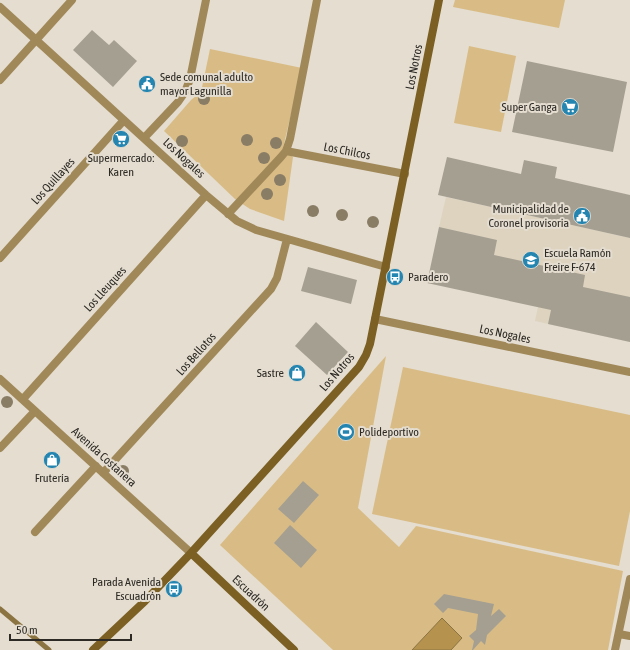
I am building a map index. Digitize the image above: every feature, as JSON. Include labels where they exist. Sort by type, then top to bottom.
[{"type":"street","points":[[0,80],[72,0]]},
{"type":"street","points":[[144,138],[178,102],[185,92],[190,79],[206,0]]},
{"type":"street","points":[[228,214],[286,151],[290,139],[317,0]]},
{"type":"street","name":"Los Notros","points":[[93,650],[145,601],[191,553],[359,367],[366,355],[386,267],[439,0]]},
{"type":"street","name":"Los Nogales","points":[[0,7],[237,221],[252,228],[287,239],[386,267]]},
{"type":"street","name":"Los Quillayes","points":[[0,258],[124,120]]},
{"type":"street","name":"Los Chilcos","points":[[286,151],[404,174]]},
{"type":"street","name":"Los Lleuques","points":[[23,399],[206,194]]},
{"type":"street","name":"Los Bellotos","points":[[103,473],[271,289],[277,278],[287,239]]},
{"type":"street","name":"Los Nogales","points":[[375,319],[630,372]]},
{"type":"street","name":"Avenida Costanera","points":[[0,379],[191,553]]},
{"type":"street","points":[[0,448],[35,411]]},
{"type":"street","points":[[35,532],[96,466]]},
{"type":"street","name":"Escuadrón","points":[[191,553],[294,650]]},
{"type":"street","points":[[615,650],[630,579]]},
{"type":"street","points":[[619,634],[630,636]]},
{"type":"shaded area","points":[[455,0],[565,0],[559,28],[453,7]]},
{"type":"shaded area","points":[[469,46],[516,56],[501,132],[454,123]]},
{"type":"shaded area","points":[[210,49],[302,68],[283,148],[293,157],[284,221],[250,209],[235,199],[164,131],[191,100],[201,92]]},
{"type":"shaded area","name":"Escuela Ramón Freire F-674","points":[[446,197],[630,238],[630,342],[535,321],[538,307],[439,227]]},
{"type":"shaded area","name":"Polideportivo","points":[[386,356],[358,508],[399,547],[416,526],[623,571],[608,650],[333,650],[220,545]]},
{"type":"shaded area","points":[[403,367],[630,415],[630,511],[619,566],[372,514]]},
{"type":"shaded area","points":[[442,618],[462,638],[451,650],[412,650]]},
{"type":"building","points":[[92,30],[109,45],[114,40],[137,61],[113,87],[73,50]]},
{"type":"building","name":"Super Ganga","points":[[527,61],[627,82],[613,152],[512,132]]},
{"type":"building","name":"Municipalidad de Coronel provisoria","points":[[447,157],[521,174],[524,160],[557,167],[555,178],[630,195],[630,238],[438,195]]},
{"type":"building","points":[[439,227],[497,240],[494,255],[585,275],[583,287],[630,297],[630,342],[548,324],[551,310],[427,283]]},
{"type":"building","points":[[308,267],[357,280],[351,304],[301,291]]},
{"type":"building","points":[[316,322],[348,352],[327,375],[295,346]]},
{"type":"building","points":[[303,481],[319,495],[294,523],[278,509]]},
{"type":"building","points":[[290,525],[317,550],[301,568],[274,543]]},
{"type":"building","points":[[444,594],[494,604],[491,616],[499,609],[506,616],[487,635],[485,645],[481,641],[472,650],[474,641],[469,636],[476,630],[478,614],[448,608],[443,613],[434,604]]},
{"type":"waterway","points":[[0,609],[49,650]]},
{"type":"place","name":"Sede comunal adulto mayor Lagunilla","points":[[147,84]]},
{"type":"place","name":"Super Ganga","points":[[570,107]]},
{"type":"place","name":"Supermercado: Karen","points":[[121,139]]},
{"type":"place","name":"Municipalidad de Coronel provisoria","points":[[582,216]]},
{"type":"place","name":"Escuela Ramón Freire F-674","points":[[531,260]]},
{"type":"place","name":"Paradero","points":[[395,277]]},
{"type":"place","name":"Sastre","points":[[297,373]]},
{"type":"place","name":"Polideportivo","points":[[346,432]]},
{"type":"place","name":"Frutería","points":[[52,460]]},
{"type":"place","name":"Parada Avenida Escuadrón","points":[[174,589]]}]
